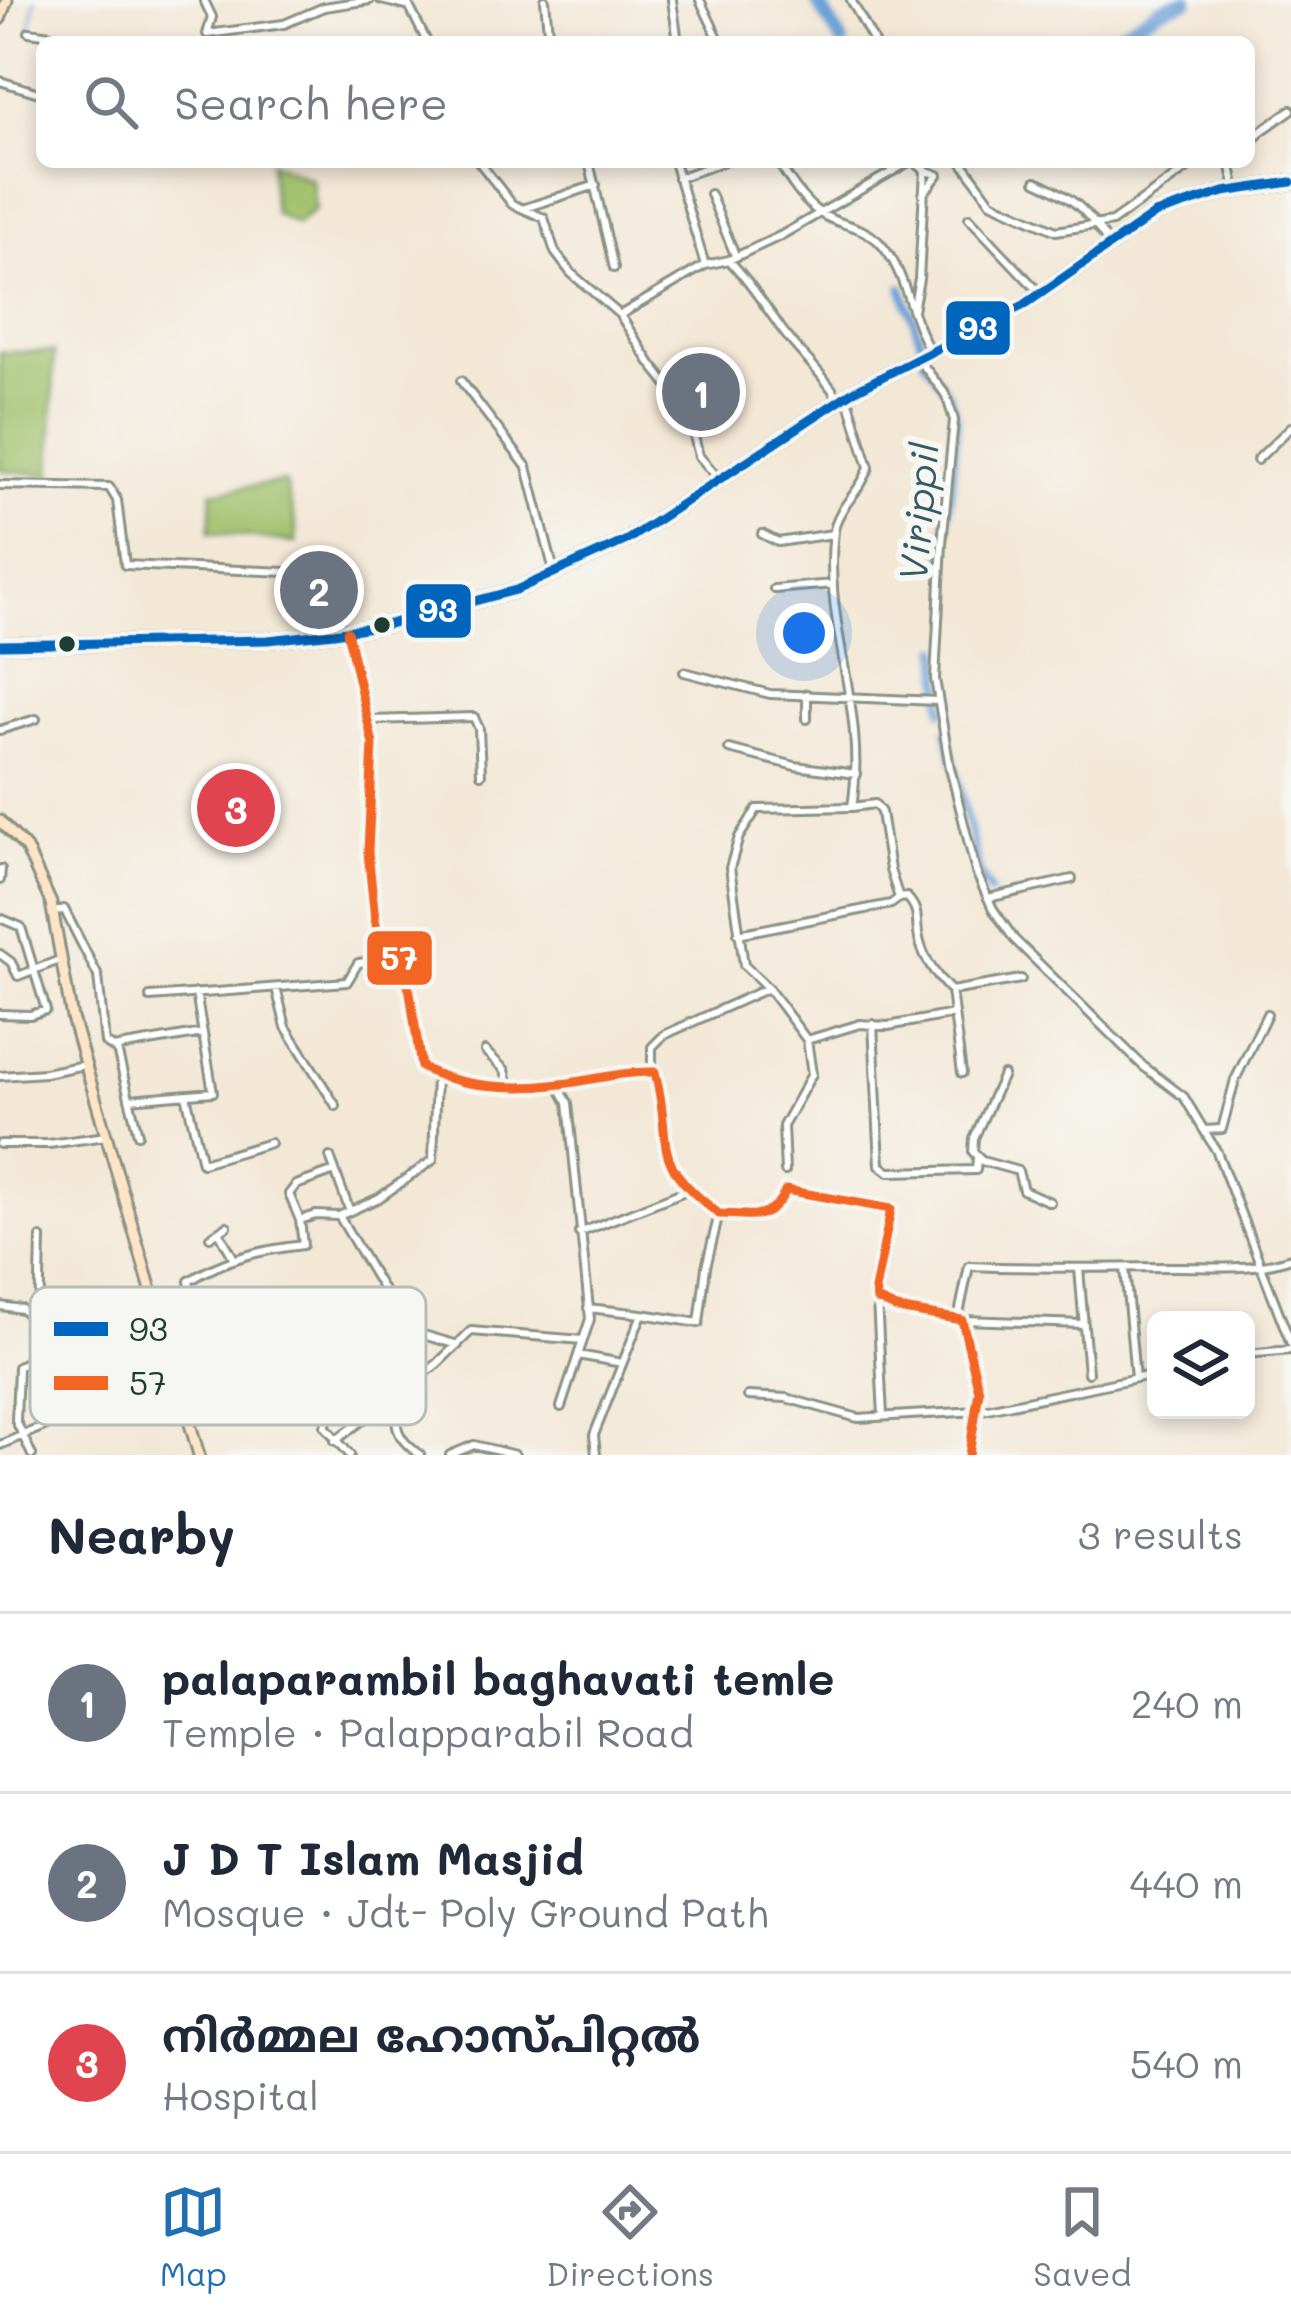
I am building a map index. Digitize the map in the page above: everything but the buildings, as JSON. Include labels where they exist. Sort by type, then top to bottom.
[{"type":"highway","points":[[0,644],[268,640],[345,632],[477,602],[555,574],[627,540],[842,398],[1040,294],[1154,214],[1236,190],[1291,182]]},
{"type":"street","points":[[0,19],[7,0]]},
{"type":"street","points":[[205,0],[212,17],[205,36]]},
{"type":"street","points":[[207,34],[284,24],[324,8],[370,0]]},
{"type":"street","points":[[381,0],[406,3],[424,36]]},
{"type":"street","points":[[545,0],[548,36]]},
{"type":"street","points":[[672,0],[677,36]]},
{"type":"street","points":[[700,0],[717,36]]},
{"type":"street","points":[[851,0],[871,36]]},
{"type":"street","points":[[29,32],[59,36]]},
{"type":"street","points":[[0,82],[36,92]]},
{"type":"street","points":[[1255,138],[1291,110]]},
{"type":"street","points":[[484,168],[512,204],[544,218],[555,253],[620,315],[687,410],[700,456],[721,481]]},
{"type":"street","points":[[592,168],[614,268]]},
{"type":"street","points":[[676,168],[706,265]]},
{"type":"street","points":[[678,178],[706,168]]},
{"type":"street","points":[[783,168],[820,213],[860,226],[880,242],[899,275],[924,354],[951,405],[954,420],[940,571],[938,701],[968,844],[988,898],[1014,939],[1143,1066],[1184,1097],[1217,1152],[1291,1347],[1255,1353]]},
{"type":"street","points":[[620,315],[706,265],[732,257],[901,168]]},
{"type":"street","points":[[922,168],[938,175],[923,194]]},
{"type":"street","points":[[966,168],[991,202],[1056,231],[1112,221],[1187,168]]},
{"type":"street","points":[[1231,168],[1236,190]]},
{"type":"street","points":[[912,313],[919,279],[925,170]]},
{"type":"street","points":[[1036,181],[1072,197],[1109,244]]},
{"type":"street","points":[[522,208],[596,185]]},
{"type":"street","points":[[710,194],[732,257],[780,328],[842,398],[869,467],[858,494],[838,516],[833,534],[832,598],[857,742],[852,807]]},
{"type":"street","points":[[968,218],[1040,294]]},
{"type":"street","points":[[461,381],[527,467],[555,574]]},
{"type":"street","points":[[1257,460],[1291,427]]},
{"type":"street","points":[[0,485],[109,487],[116,500],[125,566],[310,573],[321,578],[345,632],[370,720],[374,744],[368,852],[375,919],[378,933],[400,959],[421,1067],[445,1080],[509,1085],[652,1072]]},
{"type":"street","points":[[762,534],[778,542],[833,534]]},
{"type":"street","points":[[774,589],[833,584]]},
{"type":"street","points":[[684,672],[770,694],[938,701]]},
{"type":"street","points":[[807,694],[807,718]]},
{"type":"street","points":[[370,720],[474,717],[481,774]]},
{"type":"street","points":[[0,730],[36,719]]},
{"type":"street","points":[[729,749],[795,766],[856,774]]},
{"type":"street","points":[[785,1171],[783,1126],[812,1074],[807,1040],[744,965],[730,868],[739,837],[757,809],[875,805],[881,812],[899,898]]},
{"type":"street","points":[[0,821],[26,848],[52,913],[72,1018],[149,1287]]},
{"type":"street","points":[[0,880],[1,869]]},
{"type":"street","points":[[988,898],[1072,879]]},
{"type":"street","points":[[738,934],[907,898],[914,904],[918,935],[929,964],[951,991],[962,1073]]},
{"type":"street","points":[[52,913],[64,909],[98,976],[109,1048]]},
{"type":"street","points":[[0,917],[21,927],[46,1010],[0,1014]]},
{"type":"street","points":[[0,955],[17,976],[62,959]]},
{"type":"street","points":[[150,997],[347,982],[358,963],[400,959]]},
{"type":"street","points":[[951,991],[1021,979]]},
{"type":"street","points":[[276,988],[286,1027],[336,1106]]},
{"type":"street","points":[[768,988],[664,1035],[652,1047],[652,1072],[664,1108],[662,1144],[671,1171],[719,1214],[766,1214],[776,1210],[786,1190],[891,1209],[875,1290],[883,1416]]},
{"type":"street","points":[[129,1099],[213,1092],[196,993]]},
{"type":"street","points":[[807,1040],[832,1030],[954,1014]]},
{"type":"street","points":[[1204,1130],[1222,1129],[1235,1080],[1267,1014]]},
{"type":"street","points":[[873,1024],[880,1165],[889,1172],[976,1170],[977,1158]]},
{"type":"street","points":[[109,1048],[202,1033]]},
{"type":"street","points":[[109,1048],[117,1050],[138,1134]]},
{"type":"street","points":[[485,1051],[505,1070],[509,1085]]},
{"type":"street","points":[[0,1076],[87,1064]]},
{"type":"street","points":[[299,1220],[339,1216],[379,1198],[433,1160],[436,1075]]},
{"type":"street","points":[[1003,1075],[974,1138],[973,1152],[977,1158],[1018,1172],[1023,1190],[1050,1202]]},
{"type":"street","points":[[558,1084],[568,1103],[589,1308],[561,1407]]},
{"type":"street","points":[[186,1095],[202,1163],[270,1142]]},
{"type":"street","points":[[0,1144],[49,1144],[106,1136]]},
{"type":"street","points":[[329,1157],[350,1209]]},
{"type":"street","points":[[190,1287],[189,1281],[233,1257],[304,1245],[289,1193],[296,1185],[335,1172]]},
{"type":"street","points":[[579,1232],[690,1189]]},
{"type":"street","points":[[589,1308],[699,1323],[719,1214]]},
{"type":"street","points":[[339,1216],[381,1287]]},
{"type":"street","points":[[210,1237],[223,1229],[233,1257]]},
{"type":"street","points":[[39,1287],[41,1238]]},
{"type":"street","points":[[969,1455],[979,1391],[960,1319],[968,1266],[1261,1266],[1291,1258]]},
{"type":"street","points":[[1125,1268],[1135,1379]]},
{"type":"street","points":[[1079,1269],[1088,1373]]},
{"type":"street","points":[[877,1300],[898,1310],[960,1319],[1084,1324]]},
{"type":"street","points":[[0,1306],[22,1309],[30,1317]]},
{"type":"street","points":[[596,1455],[594,1435],[642,1314]]},
{"type":"street","points":[[426,1370],[471,1331],[583,1340]]},
{"type":"street","points":[[426,1336],[458,1345]]},
{"type":"street","points":[[578,1355],[622,1363]]},
{"type":"street","points":[[30,1357],[18,1366],[16,1421],[32,1455]]},
{"type":"street","points":[[748,1396],[799,1400],[858,1418],[978,1412],[1147,1376]]},
{"type":"street","points":[[0,1445],[46,1425]]},
{"type":"street","points":[[190,1425],[199,1455]]},
{"type":"street","points":[[325,1425],[350,1455]]},
{"type":"street","points":[[335,1442],[356,1425]]},
{"type":"street","points":[[395,1425],[403,1442],[420,1455]]},
{"type":"street","points":[[450,1455],[474,1445],[514,1455]]},
{"type":"green space","points":[[270,168],[285,168],[312,179],[315,210],[296,224],[274,213]]},
{"type":"green space","points":[[0,352],[54,352],[51,475],[0,470]]},
{"type":"green space","points":[[281,482],[296,526],[296,543],[210,532],[212,492]]},
{"type":"waterway","points":[[30,31],[35,0]]},
{"type":"waterway","points":[[816,0],[838,36]]},
{"type":"waterway","points":[[1115,36],[1160,9],[1187,0]]},
{"type":"waterway","points":[[902,287],[922,345]]},
{"type":"waterway","name":"Virippil","points":[[923,358],[949,394],[957,419],[944,556]]},
{"type":"waterway","points":[[939,649],[943,711]]},
{"type":"waterway","points":[[947,732],[979,871],[990,892]]},
{"type":"transit line","name":"93","points":[[0,645],[268,640],[334,633],[389,624],[516,590],[627,540],[852,392],[1024,305],[1155,214],[1224,192],[1291,182]]},
{"type":"transit line","name":"57","points":[[347,631],[373,744],[368,852],[375,919],[378,933],[400,959],[421,1067],[453,1079],[508,1087],[655,1072],[672,1164],[696,1195],[719,1214],[767,1213],[786,1190],[891,1209],[877,1300],[897,1309],[962,1320],[979,1391],[969,1455]]},
{"type":"place","name":"palaparambil baghavati temle","points":[[701,392]]},
{"type":"place","name":"J D T Islam Masjid","points":[[319,590]]},
{"type":"place","name":"നിർമ്മല ഹോസ്പിറ്റൽ","points":[[236,808]]}]
